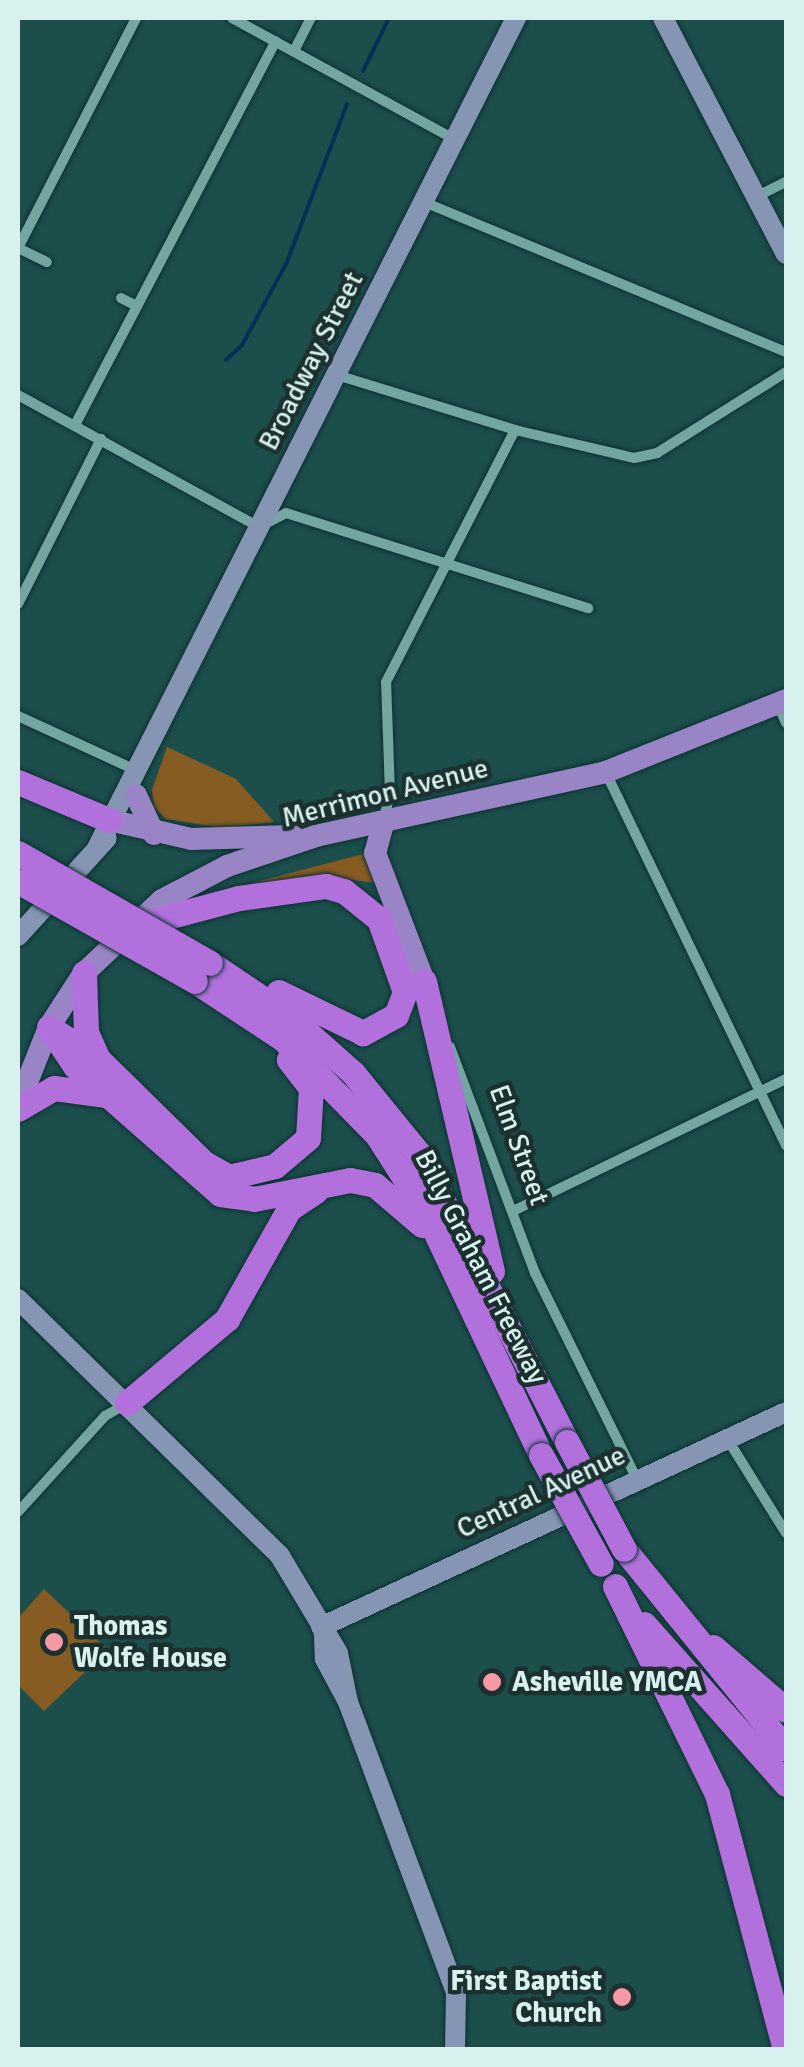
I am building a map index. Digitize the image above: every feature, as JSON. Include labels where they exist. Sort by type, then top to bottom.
[{"type":"highway","points":[[18,782],[116,822]]},
{"type":"highway","name":"Billy Graham Freeway","points":[[18,854],[202,972],[290,1017],[385,1108],[419,1154],[624,1549],[647,1585],[786,1749]]},
{"type":"highway","name":"Billy Graham Freeway","points":[[18,882],[202,972]]},
{"type":"highway","points":[[130,927],[239,898],[326,886],[344,891],[379,919],[404,992],[396,1015],[363,1033],[275,990],[233,990]]},
{"type":"highway","points":[[84,973],[86,1032],[98,1059]]},
{"type":"highway","points":[[424,981],[502,1310]]},
{"type":"highway","points":[[49,1027],[98,1059],[204,1163],[229,1177],[275,1166],[308,1138],[311,1088],[233,990]]},
{"type":"highway","name":"Billy Graham Freeway","points":[[233,990],[365,1121],[406,1176],[542,1455],[608,1575],[726,1722],[786,1784]]},
{"type":"highway","points":[[49,1027],[75,1066],[173,1159],[220,1194],[254,1199],[324,1186],[375,1185],[401,1202],[448,1260]]},
{"type":"highway","points":[[18,1107],[54,1088],[84,1087],[110,1096]]},
{"type":"highway","points":[[127,1403],[227,1319],[289,1209],[324,1186]]},
{"type":"highway","points":[[608,1575],[716,1794],[784,2050]]},
{"type":"highway","points":[[647,1585],[786,1710]]},
{"type":"main road","name":"Merrimon Avenue","points":[[49,1027],[84,973],[130,927],[162,900],[227,866],[316,836],[606,772],[784,709]]},
{"type":"main road","points":[[136,795],[154,834]]},
{"type":"main road","points":[[116,822],[154,834],[316,836]]},
{"type":"main road","name":"Elm Street","points":[[382,824],[376,854],[424,981]]},
{"type":"main road","points":[[18,1107],[49,1027]]},
{"type":"street","points":[[46,262],[18,248],[136,18]]},
{"type":"street","points":[[232,18],[454,139]]},
{"type":"street","points":[[294,51],[311,18]]},
{"type":"street","name":"Broadway Street","points":[[116,822],[133,769],[340,376],[516,18]]},
{"type":"street","points":[[668,19],[786,254]]},
{"type":"street","points":[[75,425],[276,42]]},
{"type":"street","points":[[756,197],[786,182]]},
{"type":"street","points":[[424,202],[786,352]]},
{"type":"street","points":[[120,298],[136,306]]},
{"type":"street","points":[[340,376],[516,430],[621,457],[657,453],[786,372]]},
{"type":"street","points":[[18,396],[259,527],[286,513],[445,558],[588,608]]},
{"type":"street","points":[[382,824],[390,794],[386,682],[445,558],[516,430]]},
{"type":"street","points":[[18,604],[102,439]]},
{"type":"street","points":[[18,716],[133,769]]},
{"type":"street","name":"Broadway Street","points":[[18,936],[98,846],[136,795],[155,755],[156,730]]},
{"type":"street","points":[[606,772],[786,1146]]},
{"type":"street","name":"Elm Street","points":[[424,981],[536,1273],[636,1477]]},
{"type":"street","points":[[515,1210],[761,1096],[786,1079]]},
{"type":"street","points":[[18,1299],[272,1548],[323,1631],[325,1659],[348,1702],[452,1980],[456,2046]]},
{"type":"street","points":[[18,1512],[105,1416],[127,1403]]},
{"type":"street","name":"Central Avenue","points":[[323,1631],[636,1477],[786,1412]]},
{"type":"street","points":[[727,1439],[786,1533]]},
{"type":"shaded area","points":[[167,747],[236,779],[274,822],[223,828],[166,819],[154,807],[152,790]]},
{"type":"shaded area","points":[[367,853],[377,883],[323,876],[248,884]]},
{"type":"shaded area","points":[[44,1589],[108,1650],[44,1711],[18,1685],[18,1618]]},
{"type":"waterway","points":[[363,71],[389,18]]},
{"type":"waterway","points":[[226,360],[242,345],[287,262],[347,104]]},
{"type":"place","name":"Thomas Wolfe House","points":[[54,1642]]},
{"type":"place","name":"Asheville YMCA","points":[[492,1682]]},
{"type":"place","name":"First Baptist Church","points":[[622,1997]]}]
